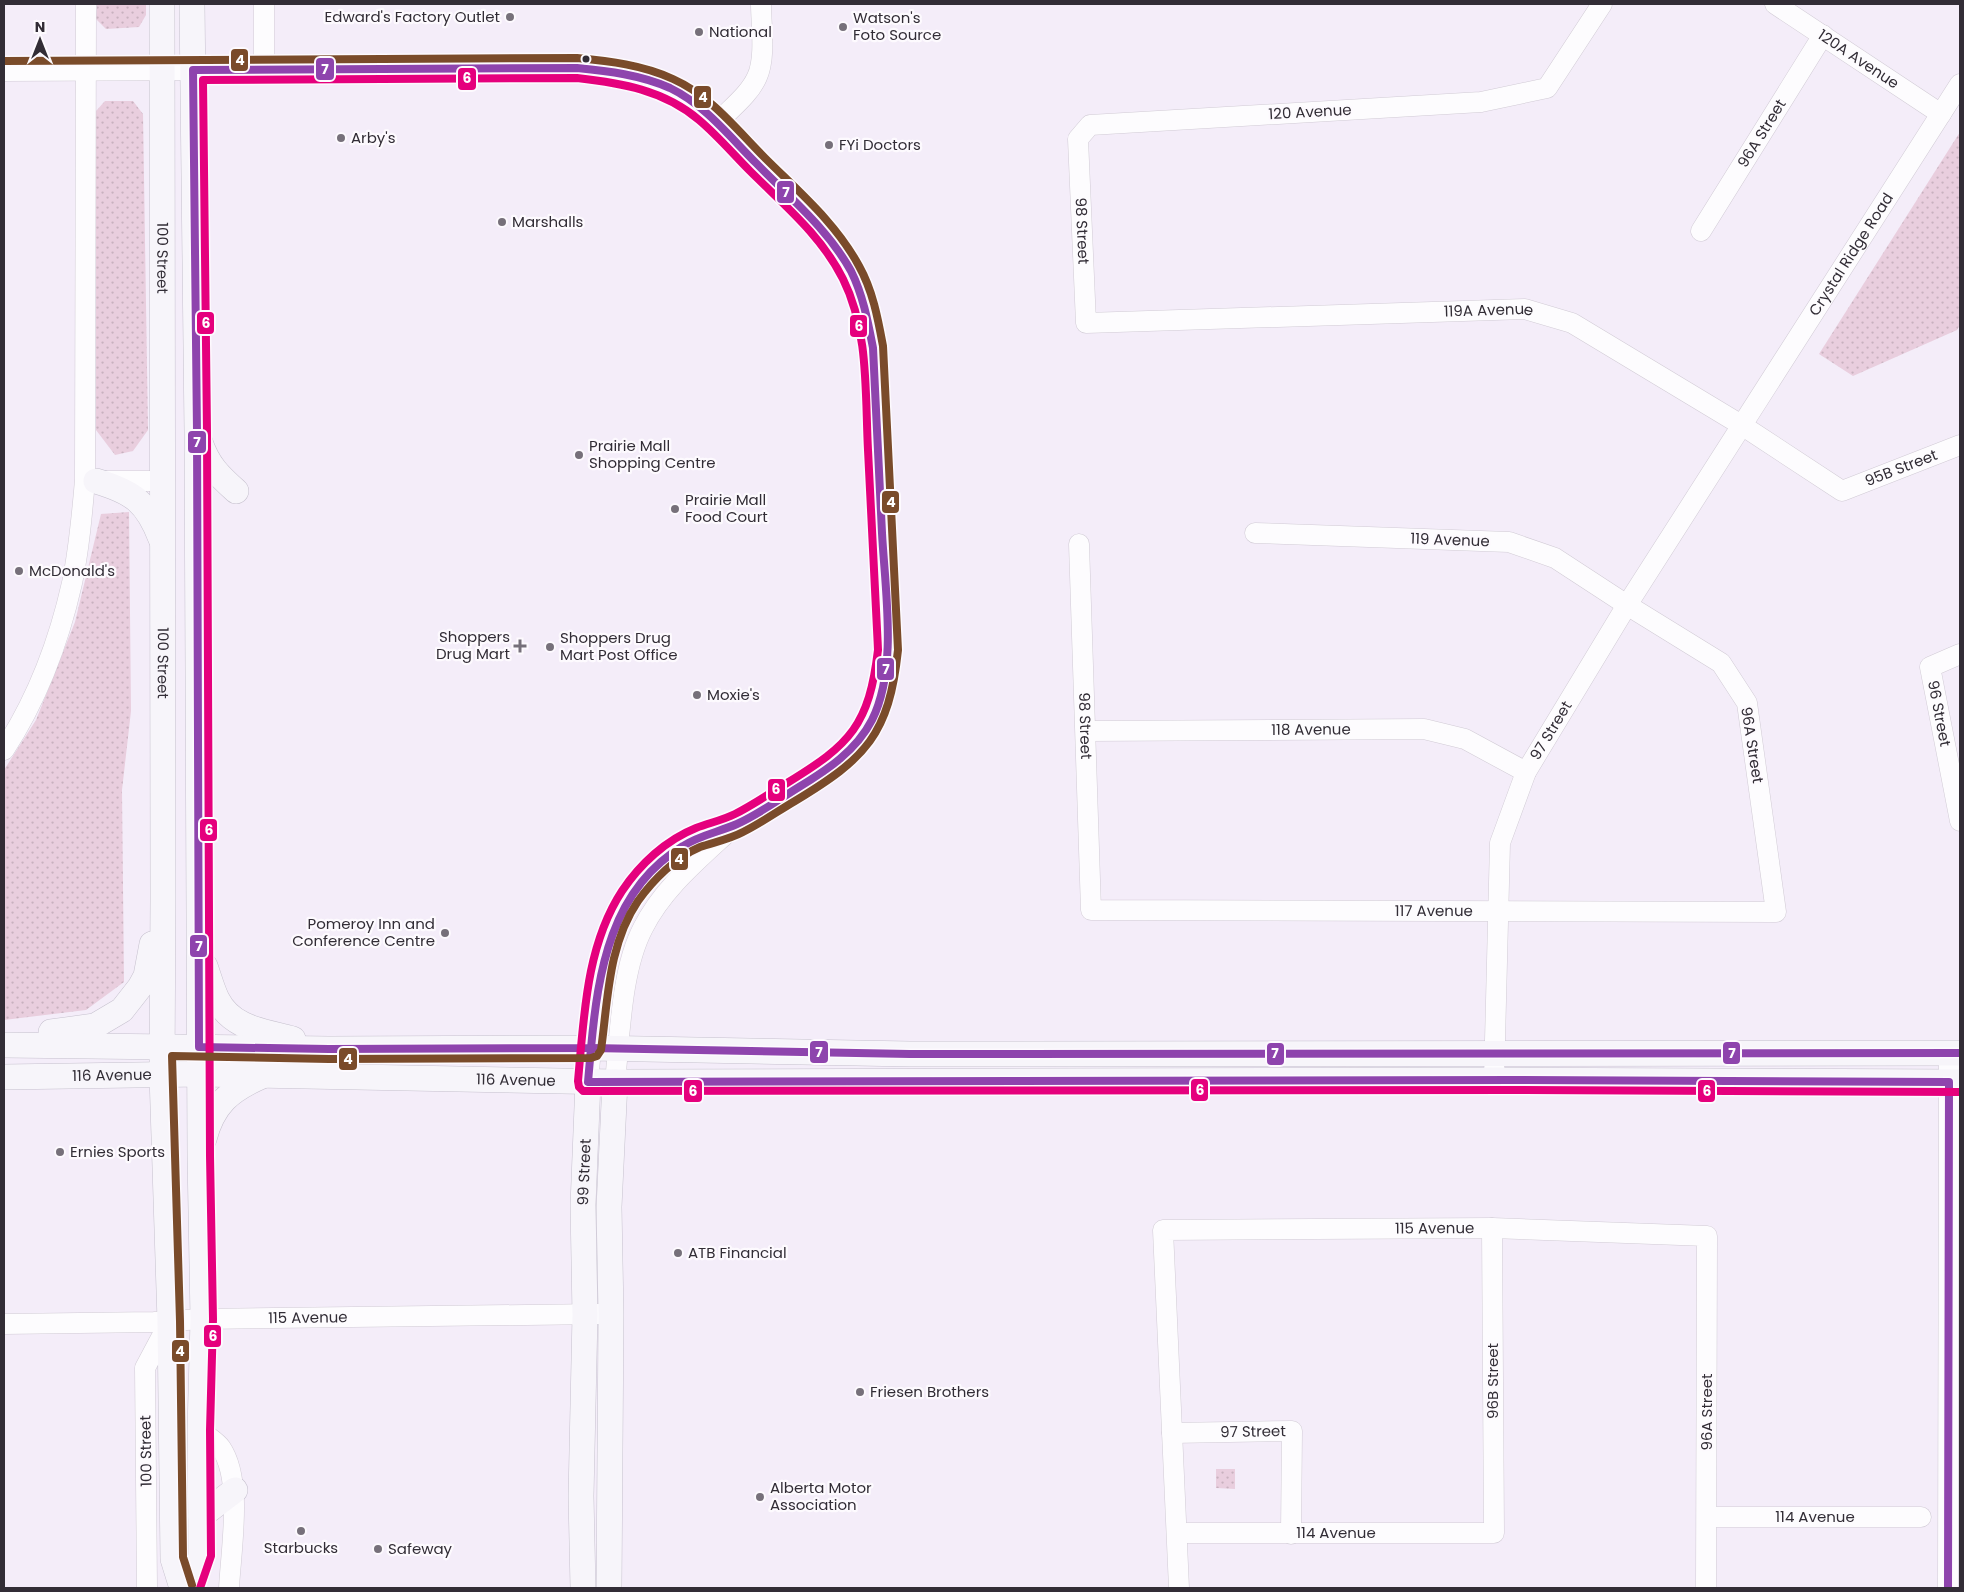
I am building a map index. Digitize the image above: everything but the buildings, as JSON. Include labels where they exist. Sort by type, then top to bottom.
[{"type":"main road","name":"100 Street","points":[[162,4],[162,1075],[170,1321],[173,1559],[182,1588]]},
{"type":"main road","points":[[190,1588],[201,1556],[200,1430],[204,1319],[199,1047],[197,432],[192,4]]},
{"type":"main road","points":[[162,342],[177,467],[184,482],[197,496]]},
{"type":"main road","points":[[197,432],[206,460],[224,481],[236,491]]},
{"type":"main road","points":[[90,480],[120,489],[134,496],[148,513],[162,542]]},
{"type":"main road","points":[[163,481],[175,501],[198,620]]},
{"type":"main road","points":[[4,1039],[95,1026],[122,1010],[140,988],[146,976],[163,900]]},
{"type":"main road","points":[[200,949],[217,998],[231,1018],[250,1027],[330,1049]]},
{"type":"main road","name":"116 Avenue","points":[[4,1045],[330,1049],[591,1048],[910,1054],[1954,1053]]},
{"type":"main road","points":[[910,1054],[911,1082]]},
{"type":"main road","name":"116 Avenue","points":[[4,1076],[200,1074],[588,1082],[1494,1080],[1955,1082]]},
{"type":"main road","points":[[200,1156],[207,1130],[215,1111],[226,1097],[240,1086],[263,1075]]},
{"type":"main road","name":"99 Street","points":[[583,1588],[581,1496],[585,1315],[582,1205],[588,1082]]},
{"type":"main road","name":"99 Street","points":[[609,1588],[611,1314],[609,1207],[615,1082]]},
{"type":"main road","points":[[201,1516],[234,1490]]},
{"type":"street","points":[[4,750],[30,704],[48,661],[62,619],[72,583],[90,480],[86,4]]},
{"type":"street","points":[[264,4],[264,68]]},
{"type":"street","points":[[717,123],[751,88],[758,76],[762,56],[761,4]]},
{"type":"street","name":"120 Avenue","points":[[1078,140],[1090,125],[1481,102],[1547,88],[1602,4]]},
{"type":"street","name":"120A Avenue","points":[[1775,4],[1941,114]]},
{"type":"street","name":"96A Street","points":[[1701,231],[1823,35]]},
{"type":"street","name":"99 Street","points":[[4,71],[264,68],[577,68],[614,71],[670,88],[698,106],[822,228],[851,272],[863,300],[873,348],[888,650],[886,675],[879,702],[868,730],[844,757],[820,775],[739,823],[690,865],[659,904],[643,928],[635,948],[627,979],[615,1082]]},
{"type":"street","name":"Crystal Ridge Road","points":[[1743,426],[1960,84]]},
{"type":"street","name":"98 Street","points":[[1078,140],[1086,323]]},
{"type":"street","name":"119A Avenue","points":[[1086,323],[1525,309],[1572,323],[1743,426],[1842,491]]},
{"type":"street","name":"97 Street","points":[[1494,1080],[1500,843],[1526,772],[1627,606],[1743,426]]},
{"type":"street","name":"95B Street","points":[[1842,491],[1960,445]]},
{"type":"street","points":[[90,480],[163,481]]},
{"type":"street","name":"119 Avenue","points":[[1255,533],[1509,542],[1555,558],[1627,606]]},
{"type":"street","name":"98 Street","points":[[1079,544],[1091,910]]},
{"type":"street","name":"96A Street","points":[[1627,606],[1721,663],[1747,703],[1776,912]]},
{"type":"street","name":"96 Street","points":[[1960,654],[1930,667],[1960,821]]},
{"type":"street","name":"118 Avenue","points":[[1086,731],[1424,729],[1465,739],[1526,772]]},
{"type":"street","name":"99 Street","points":[[588,1082],[601,976],[607,946],[614,924],[625,903],[658,865],[676,850],[693,840],[739,823]]},
{"type":"street","name":"117 Avenue","points":[[1091,910],[1776,912]]},
{"type":"street","points":[[1948,1588],[1954,1326],[1954,1053]]},
{"type":"street","name":"115 Avenue","points":[[1172,1433],[1163,1230],[1492,1228],[1707,1236]]},
{"type":"street","name":"96B Street","points":[[1492,1228],[1494,1533]]},
{"type":"street","name":"96A Street","points":[[1706,1588],[1707,1236]]},
{"type":"street","name":"115 Avenue","points":[[4,1324],[204,1319],[611,1314]]},
{"type":"street","name":"100 Street","points":[[147,1588],[145,1368],[170,1321]]},
{"type":"street","points":[[200,1430],[220,1446],[229,1462],[234,1490],[229,1588]]},
{"type":"street","name":"97 Street","points":[[1172,1433],[1292,1431],[1291,1534]]},
{"type":"street","points":[[1172,1433],[1179,1588]]},
{"type":"street","name":"114 Avenue","points":[[1707,1517],[1921,1517]]},
{"type":"street","name":"114 Avenue","points":[[1177,1533],[1494,1533]]},
{"type":"shaded area","points":[[97,4],[146,4],[146,15],[139,27],[106,29],[96,19]]},
{"type":"shaded area","points":[[105,101],[133,101],[143,114],[148,430],[133,451],[115,455],[96,430],[96,111]]},
{"type":"shaded area","points":[[1960,132],[1960,325],[1957,330],[1853,376],[1819,354]]},
{"type":"shaded area","points":[[129,512],[131,711],[122,790],[124,982],[86,1010],[4,1020],[4,770],[36,720],[75,622],[101,514]]},
{"type":"shaded area","points":[[1216,1469],[1235,1469],[1235,1489],[1216,1488]]},
{"type":"transit line","name":"4","points":[[4,61],[577,58],[614,62],[650,70],[687,86],[711,104],[828,222],[850,250],[868,285],[883,346],[898,650],[894,679],[880,724],[870,741],[856,757],[819,786],[743,832],[691,851],[674,863],[651,885],[638,901],[628,918],[615,954],[601,1050],[597,1056],[591,1058],[329,1059],[172,1056],[180,1321],[183,1557],[192,1585]]},
{"type":"transit line","name":"7","points":[[577,68],[612,72],[648,80],[670,88],[694,103],[716,122],[807,214],[831,241],[851,271],[862,299],[873,348],[887,604],[888,628],[885,677],[880,699],[872,720],[858,741],[830,767],[753,816],[683,846],[659,864],[639,885],[624,909],[604,962],[598,990],[591,1048],[329,1049],[199,1047],[197,432],[193,70],[577,68]]},
{"type":"transit line","name":"6","points":[[200,1588],[211,1556],[210,1430],[213,1319],[210,1156],[207,432],[203,80],[577,78],[610,82],[657,95],[671,101],[699,120],[813,234],[834,263],[851,299],[862,341],[866,385],[878,650],[869,697],[862,715],[853,730],[842,744],[827,756],[755,803],[726,818],[696,828],[674,839],[645,862],[629,881],[610,912],[594,958],[585,1007],[578,1081],[579,1087],[583,1091],[1514,1090],[1960,1092]]},
{"type":"transit line","name":"7","points":[[591,1048],[910,1054],[1960,1053]]},
{"type":"transit line","name":"7","points":[[591,1048],[588,1082],[1514,1080],[1949,1082],[1948,1588]]},
{"type":"place","name":"Edward's Factory Outlet","points":[[510,17]]},
{"type":"place","name":"Watson's Foto Source","points":[[843,27]]},
{"type":"place","name":"National","points":[[699,32]]},
{"type":"place","name":"Arby's","points":[[341,138]]},
{"type":"place","name":"FYi Doctors","points":[[829,145]]},
{"type":"place","name":"Marshalls","points":[[502,222]]},
{"type":"place","name":"Prairie Mall Shopping Centre","points":[[579,455]]},
{"type":"place","name":"Prairie Mall Food Court","points":[[675,509]]},
{"type":"place","name":"McDonald's","points":[[19,571]]},
{"type":"place","name":"Shoppers Drug Mart","points":[[520,646]]},
{"type":"place","name":"Shoppers Drug Mart Post Office","points":[[550,647]]},
{"type":"place","name":"Moxie's","points":[[697,695]]},
{"type":"place","name":"Pomeroy Inn and Conference Centre","points":[[445,933]]},
{"type":"place","name":"Ernies Sports","points":[[60,1152]]},
{"type":"place","name":"ATB Financial","points":[[678,1253]]},
{"type":"place","name":"Friesen Brothers","points":[[860,1392]]},
{"type":"place","name":"Alberta Motor Association","points":[[760,1497]]},
{"type":"place","name":"Starbucks","points":[[301,1531]]},
{"type":"place","name":"Safeway","points":[[378,1549]]}]
